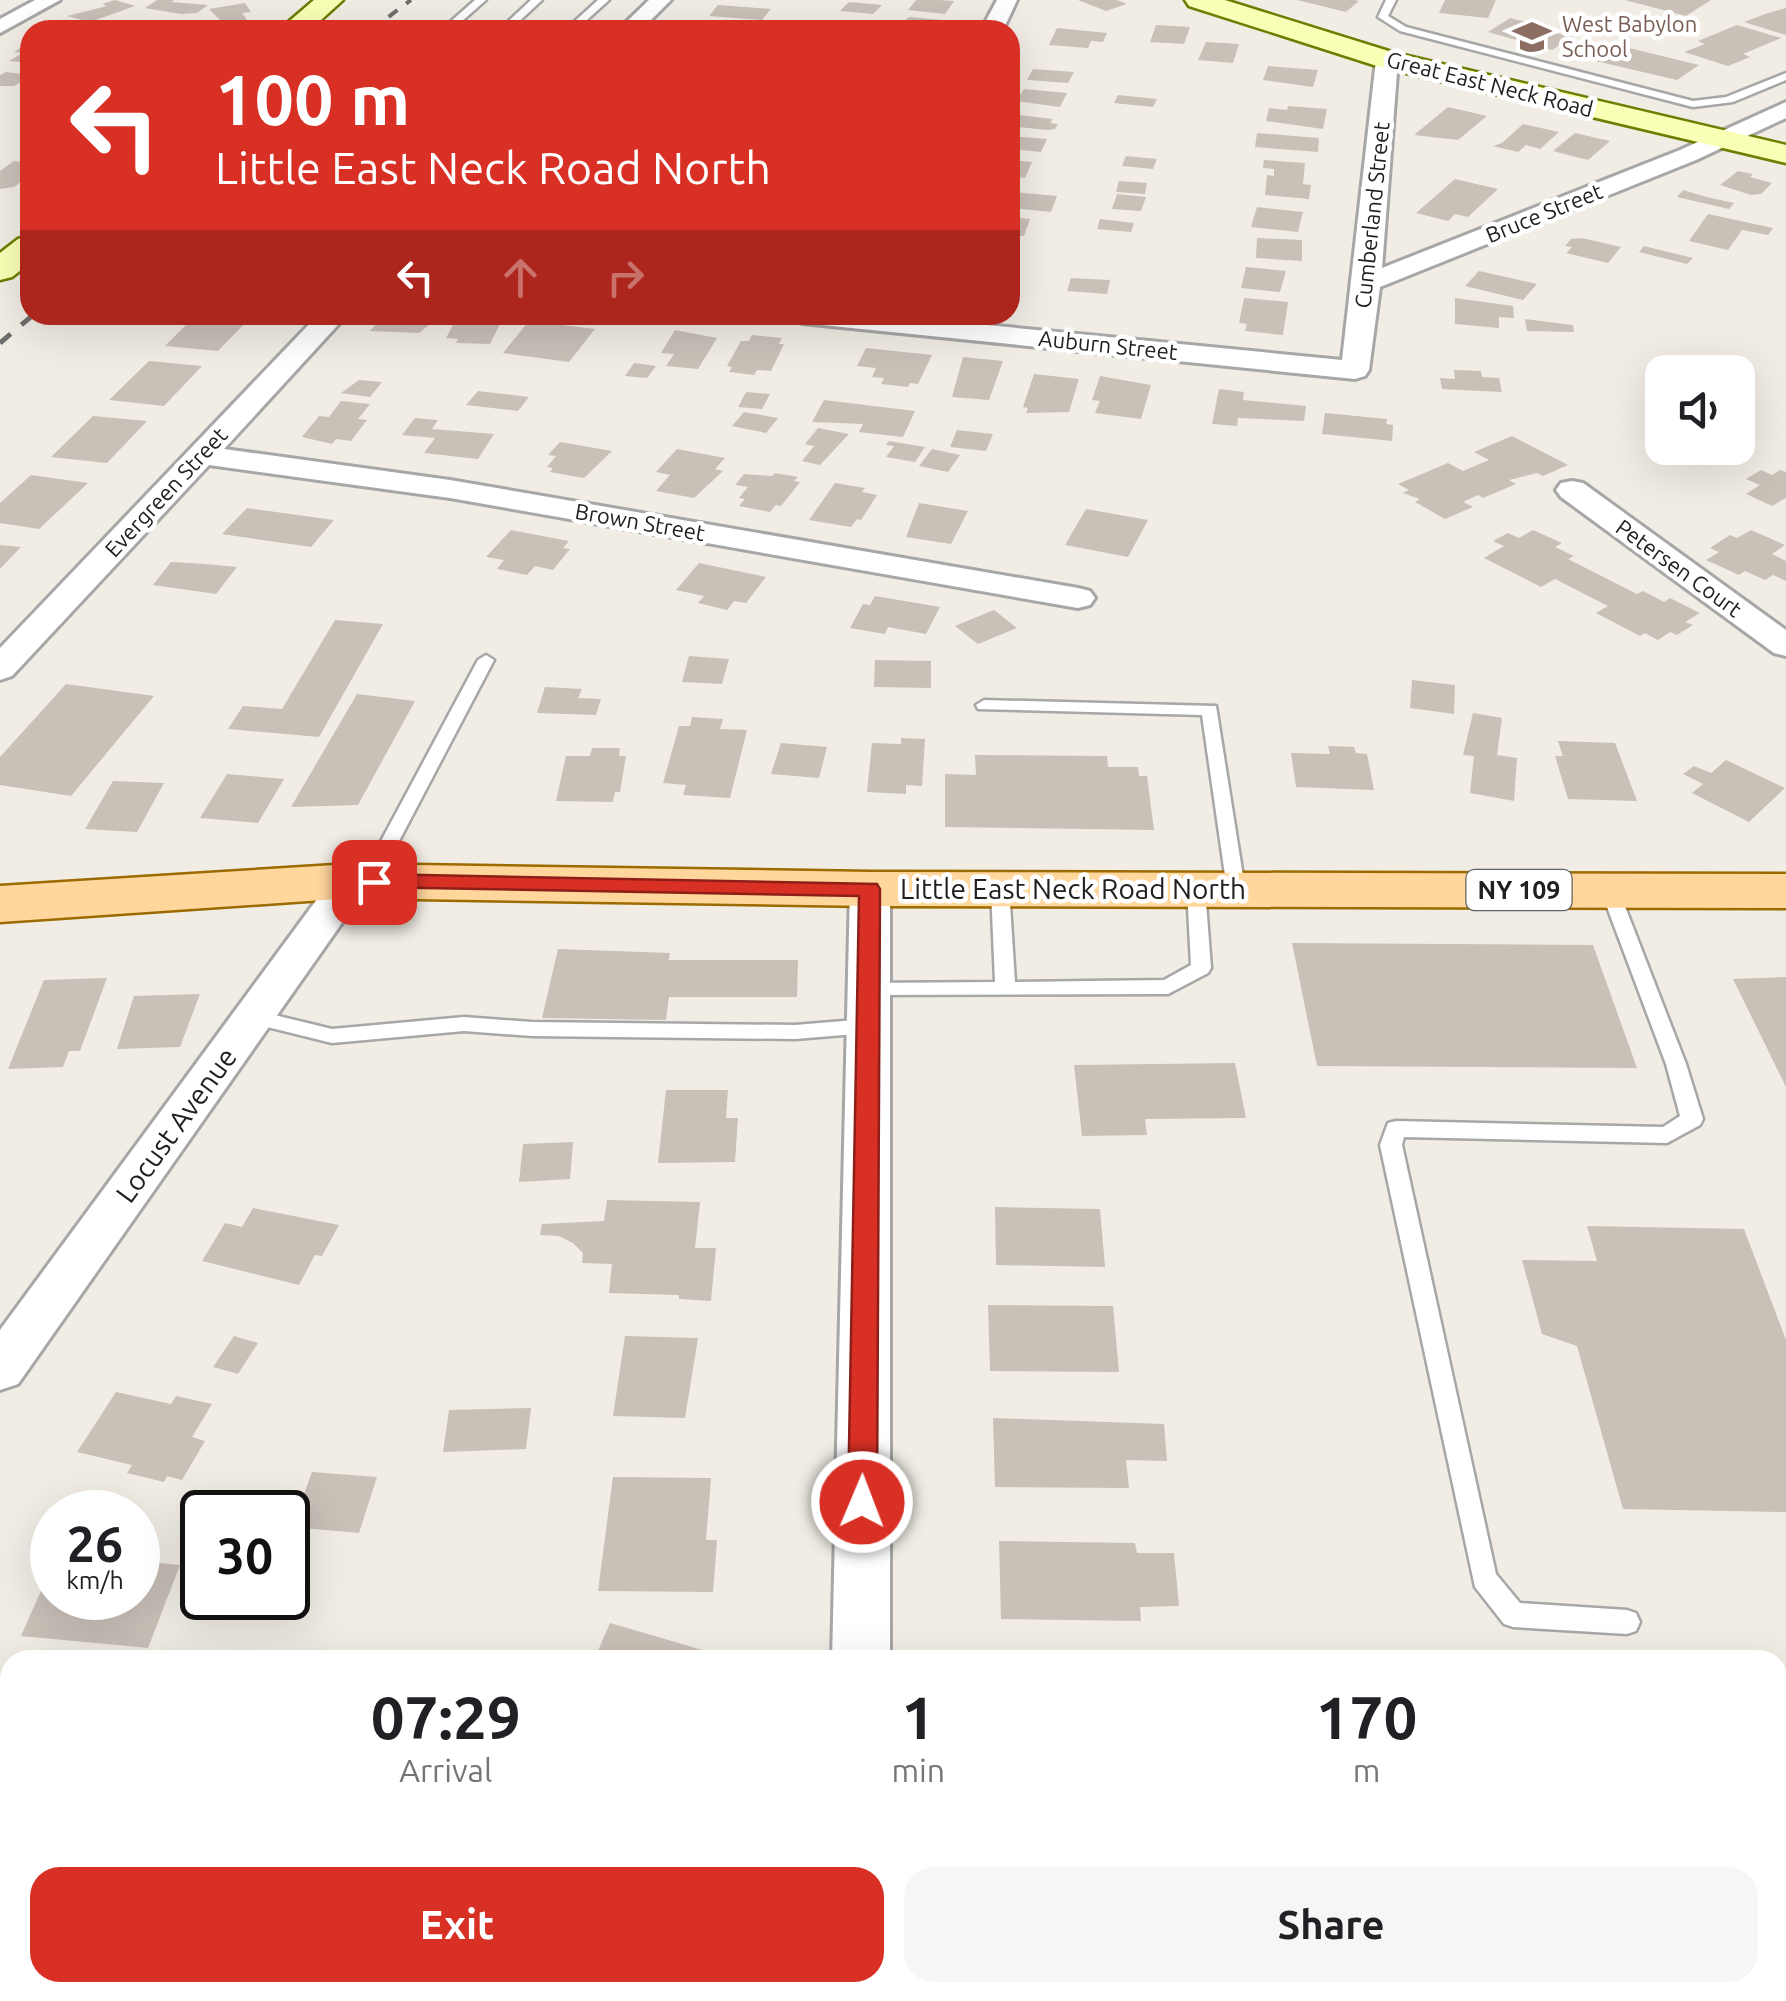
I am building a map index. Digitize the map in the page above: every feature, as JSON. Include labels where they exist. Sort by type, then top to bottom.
[{"type":"main road","points":[[305,20],[330,0]]},
{"type":"main road","name":"Great East Neck Road","points":[[1198,0],[1387,60],[1786,154]]},
{"type":"main road","points":[[0,270],[20,254]]},
{"type":"main road","name":"Little East Neck Road North","points":[[0,904],[363,881],[870,889],[1786,891]]},
{"type":"street","points":[[0,26],[50,0]]},
{"type":"street","points":[[640,20],[661,0]]},
{"type":"street","name":"Cumberland Street","points":[[1355,370],[1368,283],[1387,60]]},
{"type":"street","name":"Bruce Street","points":[[1368,283],[1720,141],[1786,109]]},
{"type":"street","name":"Evergreen Street","points":[[0,668],[324,325]]},
{"type":"street","name":"Auburn Street","points":[[921,325],[1355,370]]},
{"type":"street","name":"Brown Street","points":[[200,455],[450,488],[1078,598]]},
{"type":"street","name":"Petersen Court","points":[[1572,490],[1786,646]]},
{"type":"street","name":"Locust Avenue","points":[[0,1369],[254,1017],[363,881]]},
{"type":"street","points":[[860,1650],[870,889]]},
{"type":"lane","points":[[458,20],[481,0]]},
{"type":"lane","points":[[515,20],[537,0]]},
{"type":"lane","points":[[581,20],[604,0]]},
{"type":"lane","points":[[1391,0],[1383,17],[1402,29],[1692,104],[1714,105],[1786,76]]},
{"type":"lane","points":[[363,881],[389,843],[486,660]]},
{"type":"lane","points":[[254,1017],[332,1036],[464,1024],[532,1029],[796,1032],[869,1008],[1005,987],[1168,987],[1201,968],[1216,889],[1210,710],[984,704]]},
{"type":"lane","points":[[1000,889],[1005,987]]},
{"type":"lane","points":[[1610,891],[1676,1064],[1692,1120],[1667,1135],[1396,1128],[1390,1146],[1484,1580],[1513,1615],[1627,1622]]},
{"type":"building","points":[[115,0],[135,6],[96,20],[67,16],[107,6],[102,4]]},
{"type":"building","points":[[157,0],[208,5],[197,13],[181,14],[145,8]]},
{"type":"building","points":[[916,0],[954,1],[945,14],[908,10]]},
{"type":"building","points":[[1078,0],[1117,0],[1127,4],[1106,11]]},
{"type":"building","points":[[1297,0],[1355,0],[1359,1],[1346,12]]},
{"type":"building","points":[[1445,0],[1496,0],[1488,18],[1439,13]]},
{"type":"building","points":[[1625,0],[1711,0],[1686,16]]},
{"type":"building","points":[[849,2],[882,5],[873,14],[840,11]]},
{"type":"building","points":[[245,3],[251,12],[242,13],[247,20],[220,20],[209,9]]},
{"type":"building","points":[[718,5],[771,9],[762,20],[709,16]]},
{"type":"building","points":[[1786,8],[1786,35],[1744,22],[1765,14]]},
{"type":"building","points":[[1510,18],[1573,37],[1552,50],[1488,32]]},
{"type":"building","points":[[1156,25],[1190,27],[1184,44],[1150,42]]},
{"type":"building","points":[[1737,25],[1781,38],[1743,54],[1750,57],[1728,66],[1684,52],[1705,44],[1698,41]]},
{"type":"building","points":[[1057,28],[1107,33],[1103,42],[1091,41],[1088,48],[1049,45]]},
{"type":"building","points":[[1206,42],[1239,44],[1233,63],[1198,60]]},
{"type":"building","points":[[1592,42],[1699,65],[1677,80],[1570,55]]},
{"type":"building","points":[[1268,66],[1318,70],[1313,87],[1263,80]]},
{"type":"building","points":[[1033,69],[1074,72],[1068,83],[1027,80]]},
{"type":"building","points":[[20,74],[20,83],[0,86],[0,75]]},
{"type":"building","points":[[1024,89],[1067,93],[1060,107],[1020,102]]},
{"type":"building","points":[[1118,95],[1157,99],[1153,107],[1114,103]]},
{"type":"building","points":[[1288,106],[1327,109],[1323,129],[1266,121],[1269,108],[1287,110]]},
{"type":"building","points":[[1448,107],[1487,116],[1458,140],[1414,135]]},
{"type":"building","points":[[1020,115],[1053,119],[1050,123],[1058,124],[1047,130],[1020,127]]},
{"type":"building","points":[[1523,124],[1559,132],[1540,149],[1526,145],[1518,152],[1493,146],[1502,143]]},
{"type":"building","points":[[1257,133],[1319,138],[1318,152],[1255,147]]},
{"type":"building","points":[[1575,133],[1610,141],[1588,160],[1553,151]]},
{"type":"building","points":[[1020,137],[1047,139],[1041,152],[1020,150]]},
{"type":"building","points":[[1126,156],[1157,159],[1153,169],[1122,166]]},
{"type":"building","points":[[1264,160],[1305,163],[1303,184],[1311,185],[1309,199],[1265,195],[1267,175],[1274,176],[1274,169],[1263,168]]},
{"type":"building","points":[[14,161],[20,162],[20,182],[0,189],[0,171]]},
{"type":"building","points":[[1020,161],[1032,162],[1025,178],[1020,177]]},
{"type":"building","points":[[1738,171],[1772,183],[1761,194],[1751,195],[1720,185]]},
{"type":"building","points":[[1455,179],[1498,189],[1468,217],[1455,214],[1448,221],[1416,213]]},
{"type":"building","points":[[1119,181],[1147,183],[1145,194],[1116,192]]},
{"type":"building","points":[[1683,190],[1734,203],[1729,209],[1677,197]]},
{"type":"building","points":[[1020,193],[1057,196],[1051,212],[1020,209]]},
{"type":"building","points":[[1117,194],[1146,197],[1141,211],[1112,209]]},
{"type":"building","points":[[1257,207],[1303,212],[1298,232],[1251,227]]},
{"type":"building","points":[[1708,214],[1773,228],[1768,235],[1742,230],[1728,250],[1689,241]]},
{"type":"building","points":[[1020,218],[1030,219],[1024,236],[1020,236]]},
{"type":"building","points":[[1100,219],[1134,223],[1131,232],[1097,229]]},
{"type":"building","points":[[1257,238],[1302,240],[1302,261],[1256,258]]},
{"type":"building","points":[[1571,239],[1621,247],[1608,263],[1566,253],[1572,247],[1565,246]]},
{"type":"building","points":[[1644,246],[1693,258],[1687,264],[1639,252]]},
{"type":"building","points":[[1246,267],[1286,271],[1280,292],[1241,288]]},
{"type":"building","points":[[1479,271],[1537,284],[1523,300],[1465,286]]},
{"type":"building","points":[[1071,278],[1110,280],[1107,294],[1067,291]]},
{"type":"building","points":[[1244,298],[1288,302],[1283,335],[1245,331],[1247,324],[1239,323]]},
{"type":"building","points":[[1455,298],[1513,306],[1514,318],[1499,317],[1499,328],[1455,324]]},
{"type":"building","points":[[1525,319],[1573,325],[1574,332],[1527,331]]},
{"type":"building","points":[[186,325],[243,325],[218,351],[165,346]]},
{"type":"building","points":[[376,325],[429,325],[419,333],[370,331]]},
{"type":"building","points":[[453,325],[500,325],[490,344],[456,343],[458,339],[446,338]]},
{"type":"building","points":[[526,325],[595,329],[569,362],[503,353]]},
{"type":"building","points":[[675,330],[717,338],[698,369],[666,366],[674,354],[661,353]]},
{"type":"building","points":[[752,335],[782,338],[779,344],[784,344],[771,371],[757,370],[754,375],[729,372],[732,367],[727,366],[741,341],[749,341]]},
{"type":"building","points":[[866,348],[932,355],[918,384],[910,383],[908,387],[881,384],[884,378],[872,377],[876,368],[857,366]]},
{"type":"building","points":[[963,357],[1003,361],[989,400],[952,397]]},
{"type":"building","points":[[149,361],[202,366],[164,406],[109,400]]},
{"type":"building","points":[[634,363],[656,366],[647,378],[625,376]]},
{"type":"building","points":[[1454,370],[1481,371],[1482,377],[1499,378],[1502,392],[1442,389],[1440,378],[1455,379]]},
{"type":"building","points":[[1034,374],[1079,379],[1069,412],[1026,413],[1028,408],[1023,407]]},
{"type":"building","points":[[1100,376],[1151,385],[1141,419],[1095,413],[1100,401],[1092,400]]},
{"type":"building","points":[[359,380],[382,382],[370,397],[341,393]]},
{"type":"building","points":[[1219,389],[1244,392],[1243,400],[1306,406],[1304,421],[1238,418],[1237,426],[1212,424]]},
{"type":"building","points":[[478,391],[529,397],[518,411],[466,405]]},
{"type":"building","points":[[746,392],[770,394],[762,409],[738,407]]},
{"type":"building","points":[[824,400],[915,411],[903,437],[859,432],[863,424],[812,422]]},
{"type":"building","points":[[341,401],[370,404],[358,419],[367,420],[351,441],[336,439],[332,444],[302,437],[319,416],[329,417]]},
{"type":"building","points":[[744,412],[778,418],[766,433],[732,426]]},
{"type":"building","points":[[1325,413],[1387,419],[1386,424],[1393,425],[1392,441],[1322,434]]},
{"type":"building","points":[[93,416],[147,421],[107,463],[51,457]]},
{"type":"building","points":[[415,418],[438,420],[432,429],[494,434],[478,459],[424,453],[435,438],[402,435]]},
{"type":"building","points":[[818,428],[849,434],[820,465],[802,461],[814,446],[805,444]]},
{"type":"building","points":[[957,430],[993,434],[986,451],[950,447]]},
{"type":"building","points":[[1512,436],[1568,465],[1543,476],[1537,473],[1509,480],[1516,484],[1463,502],[1473,507],[1445,519],[1415,502],[1420,499],[1403,493],[1409,490],[1398,484],[1448,463],[1463,471],[1489,460],[1474,452]]},
{"type":"building","points":[[889,441],[925,447],[915,462],[886,457],[894,446],[886,445]]},
{"type":"building","points":[[560,442],[612,451],[584,478],[550,472],[553,468],[547,467],[556,456],[548,455]]},
{"type":"building","points":[[677,449],[725,458],[715,469],[723,471],[694,498],[656,491],[670,475],[656,472]]},
{"type":"building","points":[[932,449],[960,455],[948,472],[919,466]]},
{"type":"building","points":[[1761,470],[1772,475],[1780,470],[1786,472],[1786,498],[1772,506],[1746,494],[1760,485],[1746,479]]},
{"type":"building","points":[[744,474],[798,477],[794,481],[800,482],[781,506],[776,505],[770,512],[739,506],[745,499],[739,498],[748,487],[735,485]]},
{"type":"building","points":[[31,475],[88,483],[39,529],[0,523],[0,503]]},
{"type":"building","points":[[835,483],[865,488],[862,492],[877,495],[861,520],[857,519],[851,527],[809,520]]},
{"type":"building","points":[[919,503],[968,511],[951,544],[906,537]]},
{"type":"building","points":[[247,508],[334,520],[311,547],[222,534]]},
{"type":"building","points":[[1086,509],[1148,520],[1128,557],[1065,545]]},
{"type":"building","points":[[511,530],[569,541],[563,548],[570,549],[553,570],[535,566],[527,575],[497,569],[504,560],[486,557]]},
{"type":"building","points":[[1533,530],[1562,543],[1555,547],[1574,556],[1568,559],[1637,594],[1643,591],[1664,602],[1670,598],[1700,613],[1685,622],[1693,625],[1677,635],[1670,632],[1658,640],[1645,633],[1640,636],[1596,613],[1608,606],[1555,579],[1541,587],[1484,558],[1504,546],[1493,541],[1508,533],[1519,538]]},
{"type":"building","points":[[1751,530],[1785,545],[1772,554],[1786,561],[1786,581],[1773,575],[1765,580],[1745,571],[1739,575],[1706,560],[1719,552],[1710,548],[1730,535],[1737,538]]},
{"type":"building","points":[[0,545],[21,547],[0,569]]},
{"type":"building","points":[[171,562],[237,567],[216,594],[153,585]]},
{"type":"building","points":[[699,563],[766,577],[746,603],[734,601],[727,610],[698,603],[704,596],[676,590]]},
{"type":"building","points":[[875,596],[940,607],[926,634],[888,627],[885,634],[850,628],[863,604],[870,605]]},
{"type":"building","points":[[994,610],[1017,628],[978,644],[955,626]]},
{"type":"building","points":[[335,620],[383,624],[319,737],[228,729],[243,706],[282,709]]},
{"type":"building","points":[[689,656],[729,659],[722,684],[682,682]]},
{"type":"building","points":[[875,660],[931,661],[931,688],[874,687]]},
{"type":"building","points":[[1412,680],[1455,685],[1454,714],[1410,708]]},
{"type":"building","points":[[66,684],[154,696],[71,796],[0,785],[0,757]]},
{"type":"building","points":[[545,687],[582,689],[578,698],[601,699],[596,715],[537,713]]},
{"type":"building","points":[[357,694],[415,701],[358,805],[291,807]]},
{"type":"building","points":[[1473,713],[1502,718],[1497,755],[1517,758],[1514,801],[1470,793],[1474,756],[1463,755]]},
{"type":"building","points":[[692,717],[723,719],[720,729],[747,730],[730,798],[683,795],[686,785],[663,783],[679,726],[690,726]]},
{"type":"building","points":[[901,738],[925,739],[922,786],[906,785],[906,794],[867,792],[872,743],[901,744]]},
{"type":"building","points":[[1558,741],[1615,743],[1637,801],[1568,799],[1555,756],[1563,756]]},
{"type":"building","points":[[781,743],[827,747],[819,778],[771,774]]},
{"type":"building","points":[[1328,746],[1354,747],[1356,753],[1367,754],[1374,790],[1296,787],[1291,753],[1330,754]]},
{"type":"building","points":[[592,748],[620,748],[619,756],[626,756],[620,792],[615,792],[613,802],[556,801],[566,756],[590,756]]},
{"type":"building","points":[[975,755],[1107,756],[1108,767],[1138,767],[1139,776],[1147,776],[1154,830],[945,827],[945,774],[976,775]]},
{"type":"building","points":[[1726,760],[1785,788],[1749,822],[1692,793],[1703,784],[1683,774],[1694,766],[1711,773]]},
{"type":"building","points":[[227,774],[284,779],[258,823],[200,818]]},
{"type":"building","points":[[113,781],[164,783],[137,832],[85,829]]},
{"type":"building","points":[[1292,943],[1593,945],[1637,1068],[1317,1066]]},
{"type":"building","points":[[558,949],[670,953],[669,960],[798,960],[797,997],[669,997],[666,1020],[542,1018]]},
{"type":"building","points":[[1786,977],[1786,1087],[1733,979]]},
{"type":"building","points":[[107,978],[80,1051],[69,1051],[63,1067],[8,1069],[44,980]]},
{"type":"building","points":[[200,994],[180,1047],[117,1049],[134,996]]},
{"type":"building","points":[[1235,1063],[1246,1118],[1145,1119],[1147,1135],[1082,1136],[1074,1065]]},
{"type":"building","points":[[666,1090],[728,1090],[726,1118],[738,1118],[735,1162],[658,1163]]},
{"type":"building","points":[[573,1142],[570,1179],[519,1182],[523,1144]]},
{"type":"building","points":[[607,1200],[700,1202],[695,1248],[716,1248],[711,1301],[679,1299],[679,1295],[609,1293],[612,1264],[582,1263],[583,1253],[573,1243],[559,1236],[540,1235],[542,1224],[604,1221]]},
{"type":"building","points":[[995,1207],[1100,1209],[1105,1267],[996,1265]]},
{"type":"building","points":[[253,1208],[339,1225],[322,1256],[315,1255],[299,1285],[202,1261],[225,1223],[242,1227]]},
{"type":"building","points":[[1587,1226],[1744,1229],[1786,1340],[1786,1512],[1623,1509],[1577,1346],[1542,1334],[1522,1260],[1597,1261]]},
{"type":"building","points":[[988,1305],[1113,1306],[1119,1372],[990,1371]]},
{"type":"building","points":[[234,1336],[258,1343],[238,1374],[213,1367]]},
{"type":"building","points":[[625,1336],[698,1338],[685,1418],[613,1416]]},
{"type":"building","points":[[116,1392],[171,1404],[176,1396],[212,1404],[192,1437],[205,1441],[182,1480],[167,1476],[164,1482],[127,1473],[132,1465],[77,1452]]},
{"type":"building","points":[[531,1408],[526,1449],[443,1452],[449,1410]]},
{"type":"building","points":[[993,1418],[1164,1424],[1167,1461],[1126,1460],[1129,1488],[995,1487]]},
{"type":"building","points":[[312,1472],[377,1477],[359,1533],[310,1529],[310,1490],[305,1490]]},
{"type":"building","points":[[613,1477],[711,1478],[706,1540],[717,1540],[713,1592],[598,1591]]},
{"type":"building","points":[[999,1541],[1135,1543],[1137,1553],[1174,1553],[1179,1606],[1140,1607],[1141,1621],[1001,1619]]},
{"type":"building","points":[[160,1563],[180,1565],[160,1617]]},
{"type":"building","points":[[30,1616],[30,1620],[159,1620],[148,1648],[21,1636]]},
{"type":"building","points":[[610,1623],[703,1650],[598,1650]]},
{"type":"railway","points":[[384,20],[411,0]]},
{"type":"railway","points":[[0,343],[21,325]]},
{"type":"place","name":"West Babylon School","points":[[1532,37]]},
{"type":"route","points":[[374,882],[870,889],[862,1502]]}]
